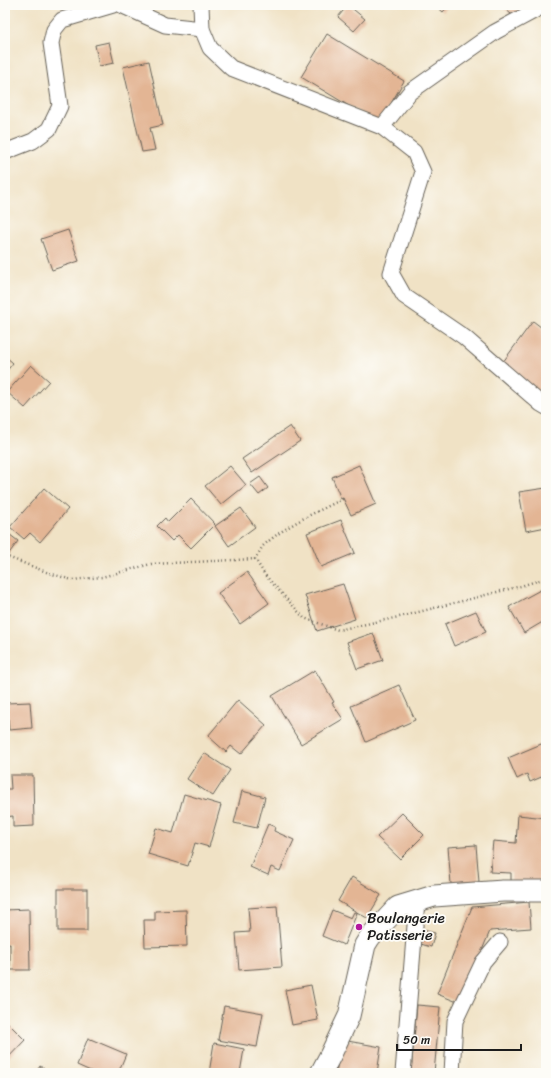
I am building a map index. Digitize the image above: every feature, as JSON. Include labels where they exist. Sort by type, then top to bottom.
[{"type":"main road","points":[[326,1067],[349,1016],[365,945],[370,937],[398,907],[434,896],[546,891]]},
{"type":"street","points":[[5,152],[34,141],[49,129],[60,106],[51,43],[54,30],[62,20],[113,5]]},
{"type":"street","points":[[121,5],[165,25],[202,29]]},
{"type":"street","points":[[201,5],[202,29],[210,48],[231,68],[382,127],[414,152],[423,172],[391,273],[404,296],[464,337],[504,373],[546,407]]},
{"type":"street","points":[[382,127],[410,92],[495,32],[545,5]]},
{"type":"street","points":[[404,1073],[417,901]]},
{"type":"street","points":[[452,1073],[455,1021],[483,962],[500,942]]},
{"type":"path","points":[[255,559],[262,547],[301,519],[343,499]]},
{"type":"path","points":[[5,556],[72,580],[102,578],[151,564],[255,559]]},
{"type":"path","points":[[255,559],[266,575],[304,618],[338,630],[406,615],[521,586],[546,578]]},
{"type":"building","points":[[348,5],[365,19],[354,31],[338,17]]},
{"type":"building","points":[[435,5],[449,5],[443,12]]},
{"type":"building","points":[[500,5],[527,5],[516,18]]},
{"type":"building","points":[[327,34],[404,81],[379,124],[301,77]]},
{"type":"building","points":[[109,42],[114,63],[99,66],[95,45]]},
{"type":"building","points":[[149,61],[163,125],[150,128],[155,150],[142,152],[123,67]]},
{"type":"building","points":[[68,230],[79,261],[52,270],[41,239]]},
{"type":"building","points":[[533,321],[546,331],[546,399],[500,366]]},
{"type":"building","points":[[5,356],[13,363],[5,373]]},
{"type":"building","points":[[31,365],[49,381],[25,408],[7,392]]},
{"type":"building","points":[[290,426],[300,441],[252,473],[242,459]]},
{"type":"building","points":[[359,465],[376,504],[351,515],[343,498],[341,499],[332,477]]},
{"type":"building","points":[[230,466],[246,485],[221,505],[205,486]]},
{"type":"building","points":[[260,477],[268,488],[259,495],[250,484]]},
{"type":"building","points":[[44,488],[68,509],[40,542],[30,533],[24,539],[10,527]]},
{"type":"building","points":[[546,488],[546,527],[526,531],[519,492]]},
{"type":"building","points":[[191,499],[215,524],[191,548],[178,535],[172,541],[157,526],[165,518],[168,522]]},
{"type":"building","points":[[241,508],[255,527],[229,546],[215,526]]},
{"type":"building","points":[[341,520],[355,553],[321,567],[307,533]]},
{"type":"building","points":[[5,531],[18,541],[5,559]]},
{"type":"building","points":[[247,572],[269,603],[240,624],[218,593]]},
{"type":"building","points":[[343,584],[355,619],[317,631],[305,595]]},
{"type":"building","points":[[542,589],[546,597],[546,620],[524,633],[509,607]]},
{"type":"building","points":[[476,611],[486,632],[454,646],[445,624]]},
{"type":"building","points":[[373,633],[383,660],[357,669],[347,642]]},
{"type":"building","points":[[315,670],[334,702],[332,703],[343,719],[301,744],[272,696]]},
{"type":"building","points":[[399,685],[415,720],[366,742],[351,706]]},
{"type":"building","points":[[238,700],[266,725],[241,754],[231,746],[226,752],[208,736]]},
{"type":"building","points":[[30,702],[32,728],[9,730],[7,703]]},
{"type":"building","points":[[546,742],[546,775],[530,782],[527,774],[517,779],[508,758]]},
{"type":"building","points":[[204,753],[230,770],[213,796],[187,779]]},
{"type":"building","points":[[10,775],[33,775],[34,826],[13,827],[13,816],[5,817],[5,789],[11,789]]},
{"type":"building","points":[[242,791],[265,797],[257,828],[234,823]]},
{"type":"building","points":[[184,794],[221,805],[209,847],[195,843],[188,866],[148,854],[156,828],[173,833]]},
{"type":"building","points":[[402,813],[424,835],[400,859],[377,837]]},
{"type":"building","points":[[518,815],[546,818],[546,884],[511,881],[511,873],[490,872],[493,841],[516,843]]},
{"type":"building","points":[[268,824],[275,827],[274,831],[294,840],[280,871],[271,867],[268,875],[250,867]]},
{"type":"building","points":[[476,845],[479,882],[451,884],[448,847]]},
{"type":"building","points":[[352,877],[381,895],[367,918],[338,901]]},
{"type":"building","points":[[58,889],[87,889],[87,931],[58,931]]},
{"type":"building","points":[[529,902],[531,928],[490,931],[460,1003],[437,994],[472,907]]},
{"type":"building","points":[[277,906],[282,967],[239,970],[236,933],[250,932],[248,908]]},
{"type":"building","points":[[29,909],[30,970],[10,970],[10,944],[5,945],[5,910]]},
{"type":"building","points":[[186,910],[187,946],[145,947],[144,920],[155,920],[155,911]]},
{"type":"building","points":[[332,910],[351,918],[354,912],[357,913],[344,945],[322,936]]},
{"type":"building","points":[[418,929],[435,933],[431,947],[414,942]]},
{"type":"building","points":[[311,985],[318,1020],[292,1025],[285,990]]},
{"type":"building","points":[[417,1005],[440,1007],[434,1073],[411,1073]]},
{"type":"building","points":[[224,1006],[263,1013],[257,1047],[218,1040]]},
{"type":"building","points":[[7,1022],[25,1040],[5,1061],[5,1024]]},
{"type":"building","points":[[88,1038],[126,1054],[118,1073],[95,1073],[77,1065]]},
{"type":"building","points":[[342,1040],[381,1047],[377,1073],[336,1073]]},
{"type":"building","points":[[214,1043],[244,1049],[240,1073],[209,1073]]},
{"type":"building","points":[[40,1066],[51,1073],[36,1073]]},
{"type":"place","name":"Boulangerie Patisserie","points":[[359,927]]}]
